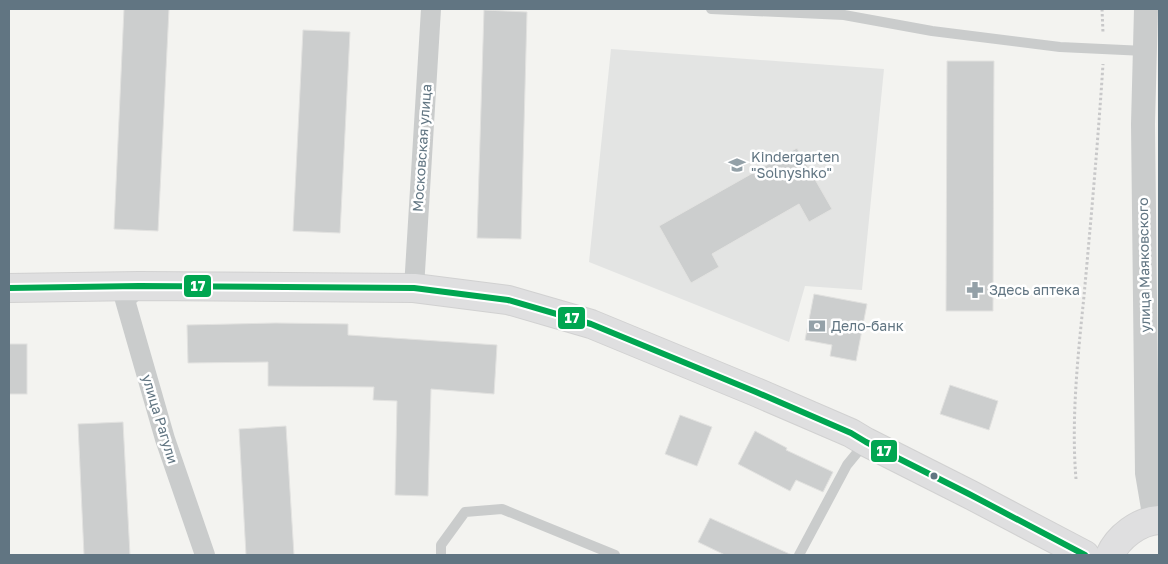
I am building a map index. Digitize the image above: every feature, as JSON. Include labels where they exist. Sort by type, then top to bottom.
[{"type":"main road","points":[[9,288],[139,286],[414,288],[508,300],[591,324],[851,433],[1085,555]]},
{"type":"main road","points":[[1110,555],[1124,537],[1138,526],[1157,520]]},
{"type":"street","name":"Московская улица","points":[[414,288],[431,9]]},
{"type":"street","name":"улица Маяковского","points":[[1146,9],[1143,134],[1147,473],[1157,520]]},
{"type":"street","name":"улица Рагули","points":[[139,286],[125,300],[166,439],[205,555]]},
{"type":"lane","points":[[711,9],[844,15],[932,31],[1060,47],[1145,51]]},
{"type":"lane","points":[[799,555],[847,465],[866,442]]},
{"type":"lane","points":[[442,555],[441,545],[465,512],[502,509],[615,555]]},
{"type":"path","points":[[1076,479],[1074,451],[1078,356],[1099,126],[1103,49],[1102,9]]},
{"type":"shaded area","name":"Kindergarten \"Solnyshko\"","points":[[611,49],[884,69],[862,290],[805,286],[789,342],[589,262]]},
{"type":"building","points":[[124,9],[169,9],[158,231],[114,229]]},
{"type":"building","points":[[484,10],[527,12],[521,239],[477,238]]},
{"type":"building","points":[[303,30],[350,32],[340,233],[293,231]]},
{"type":"building","points":[[947,61],[994,61],[993,311],[946,311]]},
{"type":"building","points":[[797,148],[832,209],[809,222],[799,204],[712,254],[719,267],[691,283],[659,226]]},
{"type":"building","points":[[814,294],[867,304],[856,361],[830,356],[832,345],[805,340]]},
{"type":"building","points":[[348,324],[348,335],[497,345],[494,394],[431,389],[428,496],[395,495],[397,401],[373,400],[374,387],[268,386],[268,362],[188,363],[187,325]]},
{"type":"building","points":[[9,344],[27,344],[27,394],[9,394]]},
{"type":"building","points":[[950,385],[998,401],[989,430],[940,414]]},
{"type":"building","points":[[680,415],[712,427],[697,466],[665,454]]},
{"type":"building","points":[[123,422],[130,555],[84,555],[78,424]]},
{"type":"building","points":[[286,426],[294,555],[246,555],[239,429]]},
{"type":"building","points":[[755,431],[787,448],[786,450],[833,472],[823,492],[796,480],[790,491],[738,464]]},
{"type":"building","points":[[710,518],[792,555],[725,555],[698,542]]},
{"type":"transit line","name":"17","points":[[9,288],[139,286],[414,288],[508,300],[591,324],[851,433],[1085,555]]},
{"type":"place","name":"Kindergarten \"Solnyshko\"","points":[[737,165]]},
{"type":"place","name":"Здесь аптека","points":[[975,290]]},
{"type":"place","name":"Дело-банк","points":[[817,326]]}]
